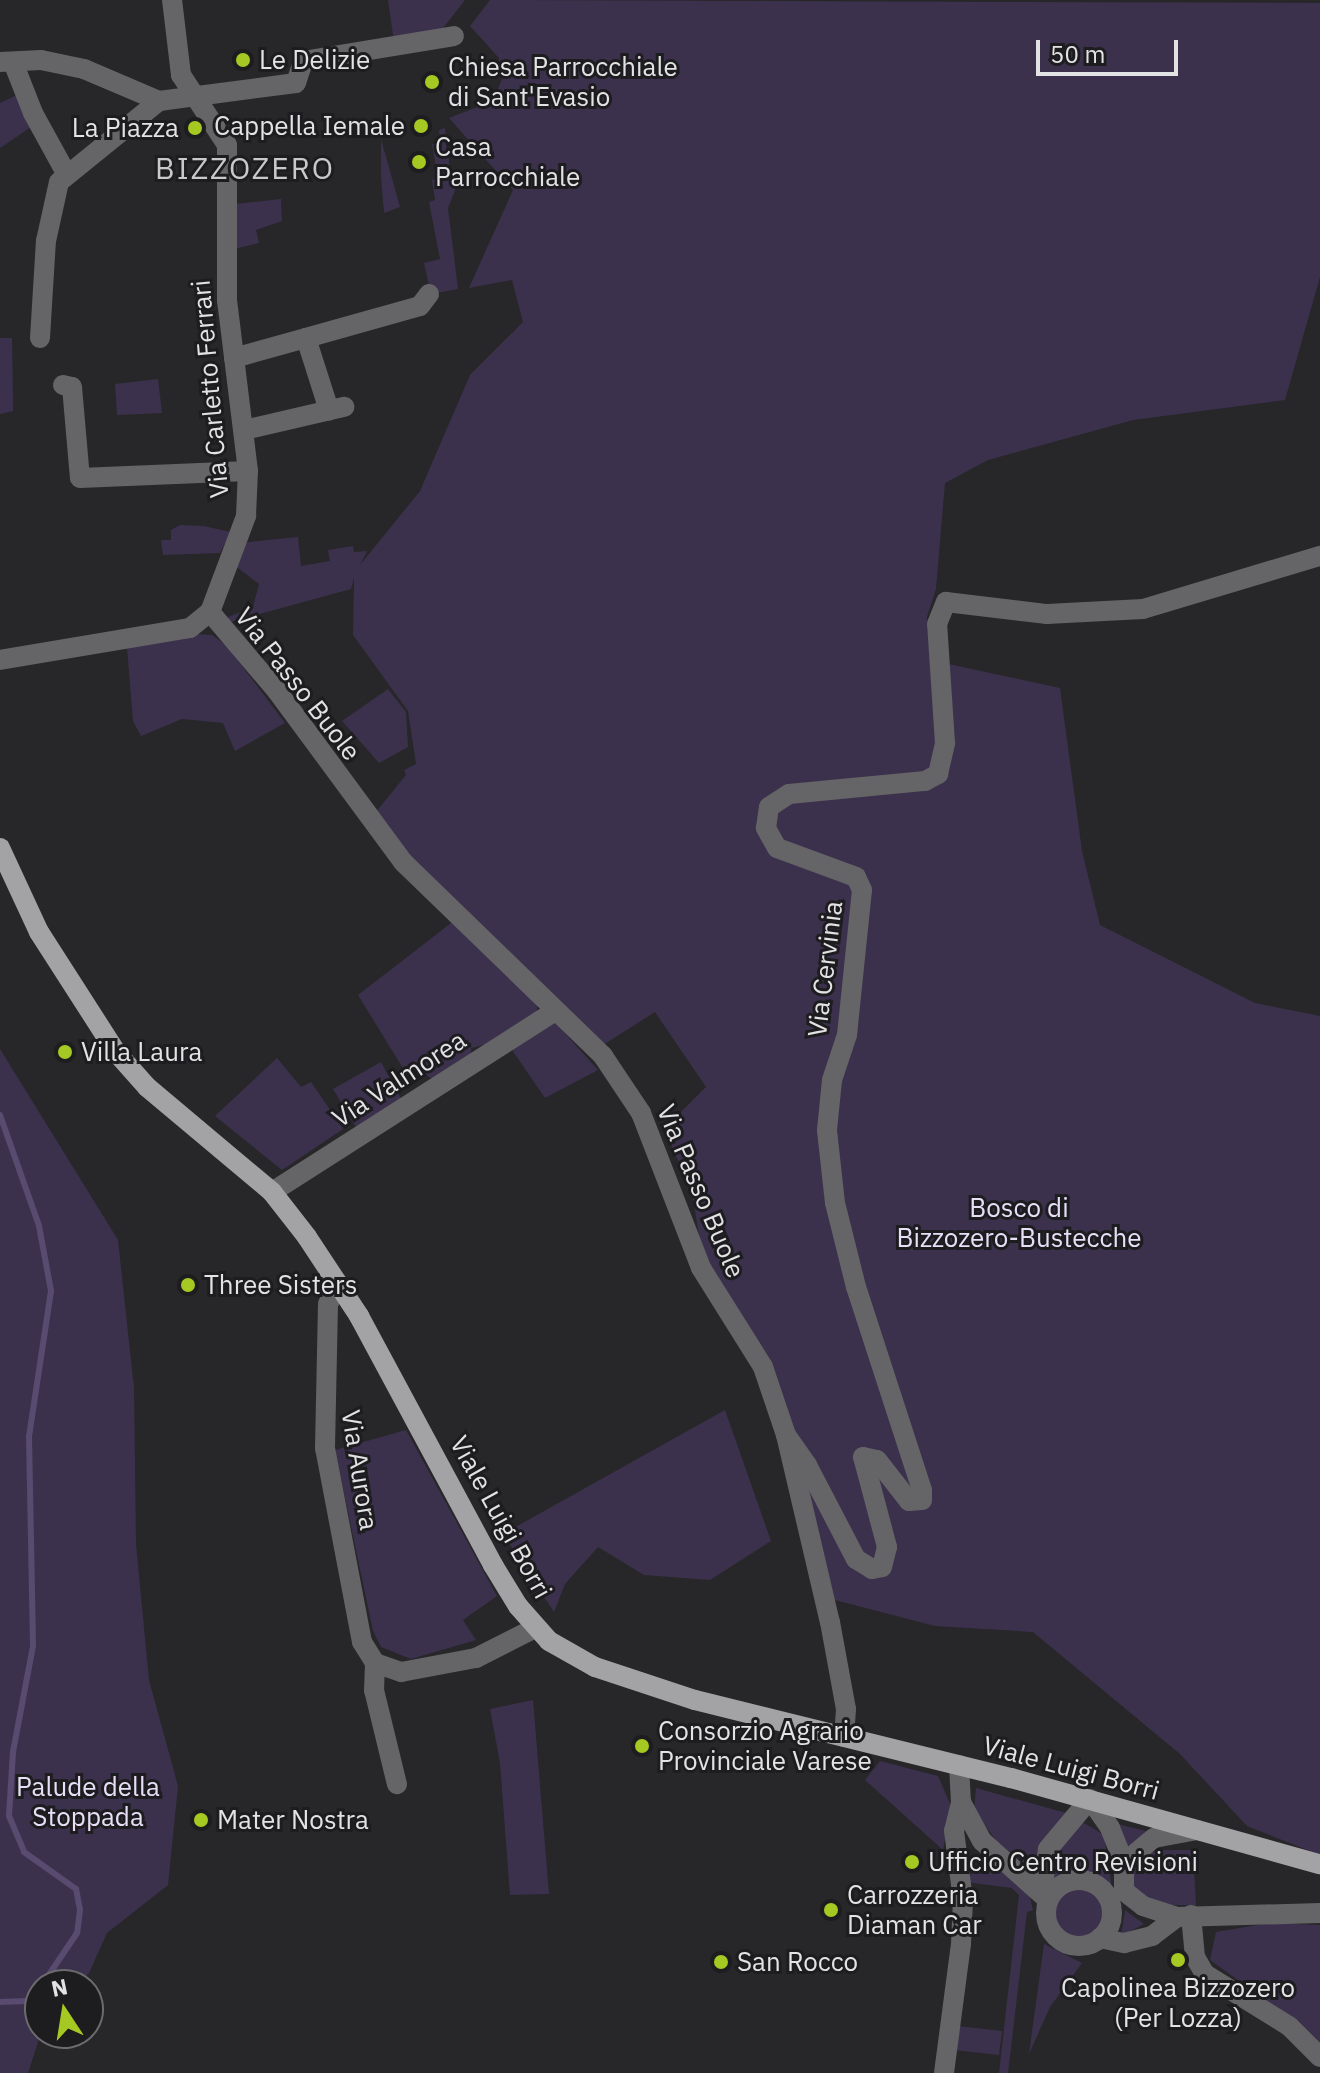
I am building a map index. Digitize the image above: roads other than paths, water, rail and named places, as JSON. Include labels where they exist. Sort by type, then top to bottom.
[{"type":"main road","name":"Viale Luigi Borri","points":[[0,848],[39,932],[116,1052],[147,1087],[272,1192],[338,1283],[493,1565],[535,1628],[566,1653],[595,1667],[695,1700],[1090,1799],[1320,1864]]},
{"type":"street","name":"Via Carletto Ferrari","points":[[172,0],[181,75],[227,145],[226,259],[248,471],[246,516],[210,612]]},
{"type":"street","points":[[66,173],[6,62],[41,60],[84,69],[159,101],[296,83],[303,61],[454,36]]},
{"type":"street","points":[[40,338],[51,200],[66,173],[159,101]]},
{"type":"street","points":[[234,358],[420,306],[429,294]]},
{"type":"street","points":[[244,430],[336,408],[306,338]]},
{"type":"street","points":[[63,385],[72,387],[80,478],[248,471]]},
{"type":"street","name":"Via Cervinia","points":[[786,1435],[807,1465],[856,1559],[872,1569],[882,1567],[887,1547],[863,1457],[877,1460],[909,1501],[922,1500],[922,1490],[856,1287],[835,1203],[827,1130],[832,1080],[847,1035],[862,890],[856,877],[777,848],[766,828],[769,807],[789,794],[925,781],[938,774],[945,743],[937,624],[946,602],[1047,614],[1143,609],[1320,556]]},
{"type":"street","points":[[0,660],[173,635],[210,612]]},
{"type":"street","name":"Via Passo Buole","points":[[210,612],[277,691],[403,862],[603,1056],[641,1113],[701,1268],[763,1367],[786,1435],[830,1622],[846,1709],[844,1737]]},
{"type":"street","name":"Via Valmorea","points":[[272,1192],[555,1011]]},
{"type":"street","name":"Via Aurora","points":[[338,1283],[328,1304],[325,1448],[362,1642],[375,1663],[374,1690],[397,1784]]},
{"type":"street","points":[[375,1663],[401,1672],[476,1658],[535,1628]]},
{"type":"street","points":[[944,2073],[961,1944],[960,1864],[954,1831],[961,1802],[959,1765]]},
{"type":"street","points":[[1124,1863],[1110,1828],[1090,1799],[1048,1849],[1045,1896],[1048,1925],[1061,1940],[1080,1946],[1100,1938],[1124,1943],[1152,1936],[1184,1916]]},
{"type":"street","points":[[961,1802],[982,1841],[1045,1896]]},
{"type":"street","points":[[1100,1938],[1112,1919],[1124,1863],[1154,1838],[1197,1830]]},
{"type":"street","points":[[960,1864],[982,1841]]},
{"type":"street","points":[[1045,1896],[1062,1884],[1083,1880],[1143,1906],[1184,1916],[1320,1913]]},
{"type":"street","points":[[1184,1916],[1195,1957],[1205,1974],[1289,2026],[1320,2057]]},
{"type":"waterway","points":[[0,1115],[39,1226],[51,1291],[29,1436],[33,1646],[13,1752],[9,1816],[24,1852],[76,1889],[80,1910],[77,1933],[53,1969]]},
{"type":"waterway","points":[[0,2002],[24,2001]]},
{"type":"place","name":"Le Delizie","points":[[243,60]]},
{"type":"place","name":"Chiesa Parrocchiale di Sant'Evasio","points":[[432,82]]},
{"type":"place","name":"Cappella Iemale","points":[[421,126]]},
{"type":"place","name":"La Piazza","points":[[195,128]]},
{"type":"place","name":"Casa Parrocchiale","points":[[419,162]]},
{"type":"place","name":"Villa Laura","points":[[65,1052]]},
{"type":"place","name":"Three Sisters","points":[[188,1285]]},
{"type":"place","name":"Consorzio Agrario Provinciale Varese","points":[[642,1746]]},
{"type":"place","name":"Mater Nostra","points":[[201,1820]]},
{"type":"place","name":"Ufficio Centro Revisioni","points":[[912,1862]]},
{"type":"place","name":"Carrozzeria Diaman Car","points":[[831,1910]]},
{"type":"place","name":"Capolinea Bizzozero (Per Lozza)","points":[[1178,1960]]},
{"type":"place","name":"San Rocco","points":[[721,1962]]},
{"type":"district","name":"BIZZOZERO","points":[[245,168]]},
{"type":"park label","name":"Bosco di Bizzozero-Bustecche","points":[[1019,1223]]},
{"type":"park label","name":"Palude della Stoppada","points":[[88,1802]]}]
